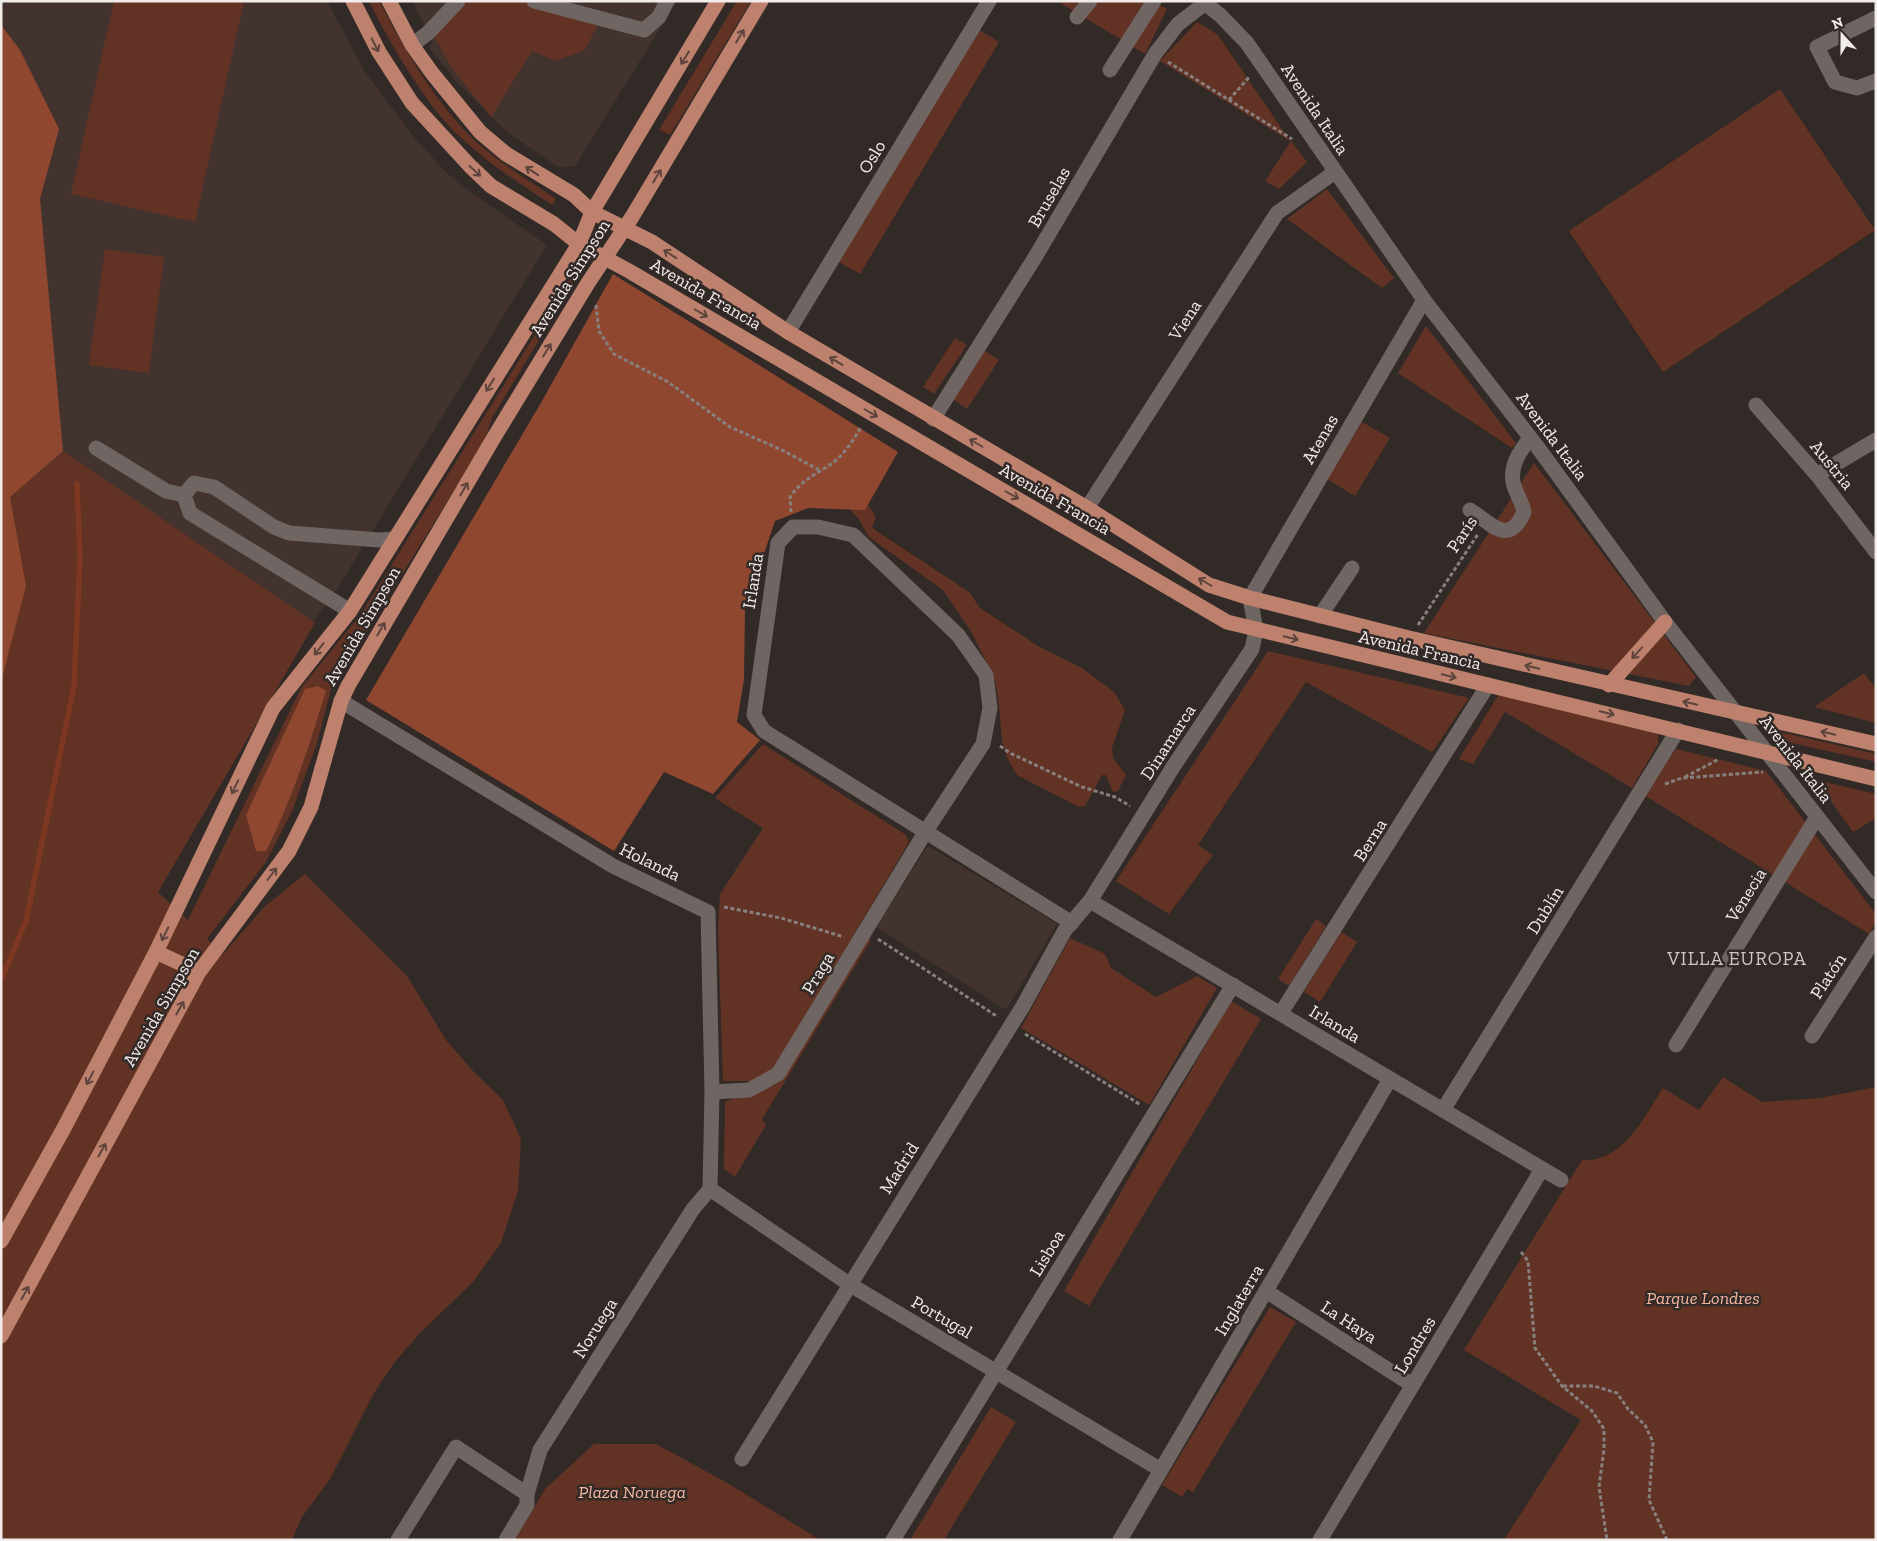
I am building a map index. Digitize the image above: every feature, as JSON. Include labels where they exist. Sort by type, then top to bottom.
[{"type":"main road","name":"Avenida Francia","points":[[353,1],[394,78],[431,126],[491,186],[554,224],[580,244],[1227,622],[1876,779]]},
{"type":"main road","name":"Avenida Francia","points":[[389,1],[412,45],[480,132],[506,154],[574,195],[592,212],[652,242],[788,332],[1087,508],[1209,585],[1250,598],[1410,638],[1609,685],[1876,744]]},
{"type":"main road","name":"Avenida Simpson","points":[[1,1241],[64,1128],[156,952],[273,708],[350,611],[580,244],[592,212],[718,1]]},
{"type":"main road","name":"Avenida Simpson","points":[[1,1336],[199,972],[290,851],[311,807],[341,701],[501,426],[604,258],[623,228],[632,218],[761,1]]},
{"type":"main road","points":[[1609,685],[1665,622]]},
{"type":"main road","points":[[156,952],[199,972]]},
{"type":"street","points":[[412,45],[428,33],[458,1]]},
{"type":"street","points":[[534,1],[644,30],[658,17],[667,1]]},
{"type":"street","name":"Oslo","points":[[788,332],[990,1]]},
{"type":"street","points":[[1077,17],[1090,1]]},
{"type":"street","points":[[1110,70],[1154,1]]},
{"type":"street","name":"Bruselas","points":[[933,419],[1034,260],[1155,54],[1178,24],[1205,2]]},
{"type":"street","name":"Avenida Italia","points":[[1205,2],[1234,27],[1247,43],[1424,300],[1530,438],[1665,622],[1876,892]]},
{"type":"street","points":[[1876,18],[1818,47],[1835,82],[1857,88],[1876,81]]},
{"type":"street","name":"Viena","points":[[1087,508],[1277,213],[1335,172]]},
{"type":"street","name":"Atenas","points":[[1250,598],[1424,300]]},
{"type":"street","name":"Austria","points":[[1756,405],[1817,475],[1876,552]]},
{"type":"street","points":[[1470,510],[1500,531],[1510,531],[1519,524],[1524,512],[1513,482],[1514,467],[1518,454],[1530,438]]},
{"type":"street","points":[[1817,475],[1876,440]]},
{"type":"street","points":[[96,448],[166,491],[184,494]]},
{"type":"street","points":[[184,494],[194,483],[214,487],[274,528],[290,533],[379,540],[395,539]]},
{"type":"street","points":[[184,494],[190,513],[350,611]]},
{"type":"street","points":[[793,527],[818,527],[853,535],[958,635],[986,675],[990,708],[982,744],[926,831]]},
{"type":"street","name":"Irlanda","points":[[793,527],[778,543],[754,715],[764,731],[1072,923]]},
{"type":"street","points":[[1320,616],[1352,568]]},
{"type":"street","name":"Dinamarca","points":[[1090,900],[1173,767],[1252,649],[1256,630],[1250,598]]},
{"type":"street","name":"Berna","points":[[1281,1013],[1488,685]]},
{"type":"street","name":"Holanda","points":[[341,701],[613,866],[698,907]]},
{"type":"street","name":"Dublín","points":[[1444,1110],[1678,730]]},
{"type":"street","name":"Venecia","points":[[1676,1045],[1817,817]]},
{"type":"street","name":"Praga","points":[[712,1092],[750,1090],[778,1074],[926,831]]},
{"type":"street","name":"Irlanda","points":[[1090,900],[1561,1180]]},
{"type":"street","name":"Madrid","points":[[742,1459],[1022,1006],[1065,930],[1090,900]]},
{"type":"street","points":[[698,907],[708,912],[712,1092],[710,1189]]},
{"type":"street","name":"Platón","points":[[1812,1036],[1876,937]]},
{"type":"street","name":"Lisboa","points":[[893,1540],[1233,985]]},
{"type":"street","name":"Inglaterra","points":[[1120,1540],[1390,1079]]},
{"type":"street","name":"Londres","points":[[1320,1540],[1542,1169]]},
{"type":"street","name":"Portugal","points":[[710,1189],[849,1284],[1161,1470]]},
{"type":"street","name":"Noruega","points":[[506,1540],[526,1505],[527,1494],[540,1450],[693,1209],[710,1189]]},
{"type":"street","name":"La Haya","points":[[1266,1291],[1412,1385]]},
{"type":"street","points":[[398,1540],[456,1447],[527,1494]]},
{"type":"path","points":[[1155,54],[1294,140]]},
{"type":"path","points":[[1229,100],[1250,75]]},
{"type":"path","points":[[598,301],[596,306],[599,331],[614,354],[668,382],[730,427],[784,451],[821,471]]},
{"type":"path","points":[[793,527],[790,498],[800,483],[836,460],[852,442],[862,424]]},
{"type":"path","name":"París","points":[[1410,638],[1487,521]]},
{"type":"path","points":[[985,736],[1010,753],[1082,787],[1115,797],[1130,806]]},
{"type":"path","points":[[1639,793],[1682,778],[1726,756]]},
{"type":"path","points":[[1682,778],[1766,771]]},
{"type":"path","points":[[698,907],[738,908],[817,927],[858,942]]},
{"type":"path","points":[[1521,1252],[1528,1261],[1535,1348],[1562,1386],[1592,1411],[1604,1429],[1604,1449],[1599,1487],[1607,1540]]},
{"type":"path","points":[[1562,1386],[1594,1386],[1616,1393],[1628,1409],[1645,1425],[1653,1442],[1649,1500],[1667,1540]]},
{"type":"shaded area","points":[[1,1],[327,1],[365,72],[417,141],[447,173],[469,191],[547,245],[337,589],[260,696],[1,1176]]},
{"type":"shaded area","points":[[412,1],[677,1],[575,166],[558,167],[507,132],[454,79],[429,47],[433,43]]},
{"type":"shaded area","points":[[1,25],[20,50],[59,129],[40,199],[63,451],[10,497],[26,586],[1,682]]},
{"type":"shaded area","points":[[613,274],[898,452],[865,510],[808,508],[775,521],[745,610],[744,679],[737,722],[760,740],[713,794],[664,772],[614,851],[366,700],[542,401]]},
{"type":"shaded area","points":[[318,686],[326,691],[292,792],[266,851],[256,851],[246,815],[305,689]]},
{"type":"shaded area","points":[[928,846],[1057,924],[1006,1010],[876,927]]},
{"type":"green space","points":[[114,1],[244,1],[195,222],[71,194]]},
{"type":"green space","points":[[369,1],[379,1],[399,38],[432,90],[458,123],[492,155],[556,199],[552,205],[493,164],[471,147],[447,124],[422,92],[387,35]]},
{"type":"green space","points":[[461,1],[521,1],[600,20],[585,50],[556,61],[532,51],[491,117],[451,67],[431,30]]},
{"type":"green space","points":[[737,1],[751,1],[670,135],[659,130]]},
{"type":"green space","points":[[1057,1],[1152,1],[1167,9],[1145,54]]},
{"type":"green space","points":[[1197,22],[1218,35],[1290,141],[1160,61]]},
{"type":"green space","points":[[976,28],[999,42],[860,274],[834,259]]},
{"type":"green space","points":[[1780,89],[1875,230],[1663,372],[1569,231]]},
{"type":"green space","points":[[1291,141],[1307,162],[1279,189],[1265,181]]},
{"type":"green space","points":[[1327,189],[1394,278],[1382,288],[1287,219]]},
{"type":"green space","points":[[105,249],[164,257],[149,373],[89,365]]},
{"type":"green space","points":[[576,269],[580,272],[493,416],[484,442],[331,689],[317,743],[293,809],[266,862],[207,939],[223,954],[264,907],[305,874],[407,976],[446,1040],[472,1070],[503,1100],[521,1139],[518,1191],[501,1243],[473,1282],[419,1334],[394,1363],[374,1393],[330,1479],[302,1517],[292,1540],[1,1540],[1,486],[35,476],[63,451],[315,623],[158,892],[188,920],[301,688],[361,614]]},
{"type":"green space","points":[[1426,326],[1516,443],[1512,448],[1398,373]]},
{"type":"green space","points":[[955,338],[967,345],[934,394],[923,387]]},
{"type":"green space","points":[[982,349],[999,360],[967,409],[951,398]]},
{"type":"green space","points":[[689,407],[746,427],[758,438],[842,485],[869,507],[875,516],[872,527],[875,530],[969,592],[980,608],[1038,646],[1082,668],[1114,692],[1125,710],[1112,748],[1113,758],[1126,775],[1118,791],[1113,792],[1106,775],[1102,775],[1085,806],[1079,807],[1017,775],[1007,758],[1002,741],[995,680],[972,633],[943,590],[869,537],[858,518],[840,499],[809,479],[731,443],[716,449],[691,468],[660,510],[627,579],[612,623],[563,701],[537,723],[495,731],[462,730],[386,691],[384,680],[387,666],[484,504],[528,454],[610,423],[649,411]]},
{"type":"green space","points":[[1362,422],[1390,438],[1355,496],[1327,479]]},
{"type":"green space","points":[[1534,463],[1696,677],[1689,686],[1424,633]]},
{"type":"green space","points":[[1268,651],[1469,698],[1432,752],[1306,682],[1198,845],[1213,855],[1169,914],[1116,881]]},
{"type":"green space","points":[[1864,673],[1876,689],[1876,723],[1814,707]]},
{"type":"green space","points":[[1499,694],[1658,734],[1658,744],[1632,788],[1505,712],[1473,764],[1459,759]]},
{"type":"green space","points":[[1776,731],[1876,754],[1876,762],[1775,739]]},
{"type":"green space","points":[[763,744],[906,835],[909,842],[772,1072],[758,1081],[723,1081],[718,931],[720,894],[763,828],[715,798]]},
{"type":"green space","points":[[1676,749],[1766,771],[1876,914],[1876,921],[1869,934],[1644,795]]},
{"type":"green space","points":[[1816,780],[1876,794],[1876,818],[1853,832]]},
{"type":"green space","points":[[1316,919],[1326,926],[1289,986],[1278,979]]},
{"type":"green space","points":[[1341,932],[1357,942],[1320,1002],[1304,992]]},
{"type":"green space","points":[[869,938],[871,940],[762,1119],[766,1125],[735,1177],[724,1169],[725,1102],[736,1097],[750,1096],[778,1083]]},
{"type":"green space","points":[[1070,938],[1105,954],[1111,968],[1156,997],[1197,976],[1217,988],[1149,1105],[1021,1028]]},
{"type":"green space","points":[[1231,1001],[1261,1019],[1089,1306],[1064,1291]]},
{"type":"green space","name":"Parque Londres","points":[[1723,1077],[1762,1102],[1820,1098],[1876,1087],[1876,1540],[1504,1540],[1581,1420],[1464,1350],[1582,1160],[1596,1159],[1609,1154],[1621,1146],[1640,1124],[1663,1088],[1699,1110]]},
{"type":"green space","points":[[1270,1307],[1296,1322],[1193,1492],[1187,1489],[1182,1497],[1162,1485]]},
{"type":"green space","points":[[991,1407],[1016,1422],[944,1540],[910,1540]]},
{"type":"green space","name":"Plaza Noruega","points":[[594,1444],[656,1444],[731,1485],[820,1540],[515,1540],[545,1489]]},
{"type":"waterway","points":[[1,980],[26,921],[74,686],[80,557],[77,484]]},
{"type":"district","name":"VILLA EUROPA","points":[[1737,958]]}]
